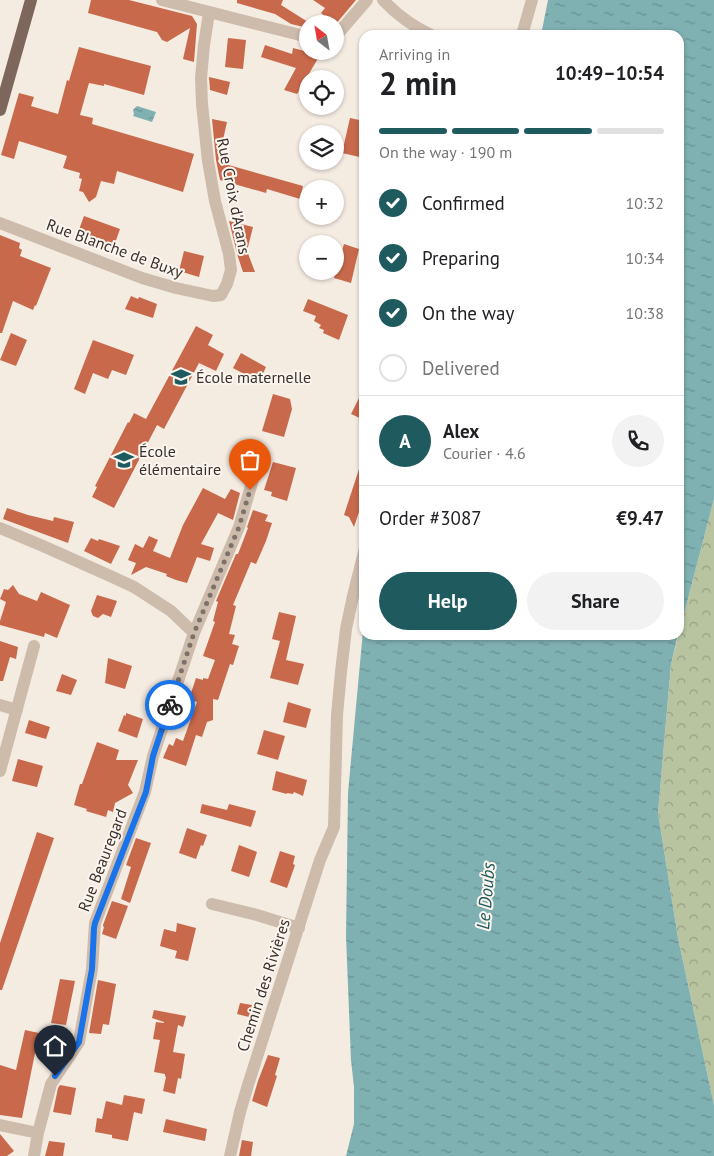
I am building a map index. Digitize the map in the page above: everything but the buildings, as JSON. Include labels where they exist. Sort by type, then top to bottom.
[{"type":"main road","points":[[0,110],[31,0]]},
{"type":"street","points":[[162,0],[299,35]]},
{"type":"street","points":[[344,27],[368,0]]},
{"type":"street","points":[[383,0],[412,25],[421,30]]},
{"type":"street","points":[[523,30],[532,0]]},
{"type":"street","name":"Rue Croix d'Arans","points":[[209,12],[201,78],[202,104],[208,161],[231,270],[222,295]]},
{"type":"street","name":"Rue Blanche de Buxy","points":[[0,222],[142,278],[213,296],[222,295]]},
{"type":"street","name":"Rue Beauregard","points":[[34,1156],[51,1084],[79,1042],[92,969],[95,923],[146,792],[153,756],[194,633],[239,527],[262,452]]},
{"type":"street","points":[[0,528],[134,588],[171,611],[194,633]]},
{"type":"street","name":"Chemin des Rivières","points":[[230,1156],[245,1094],[320,860],[334,827],[337,714],[340,681],[346,628],[359,572]]},
{"type":"street","points":[[0,771],[34,646]]},
{"type":"street","points":[[0,705],[17,710]]},
{"type":"street","points":[[212,904],[299,928]]},
{"type":"street","points":[[0,1125],[38,1133]]},
{"type":"green space","points":[[714,499],[714,1105],[678,938],[658,813],[671,664],[677,640],[684,640],[684,614]]},
{"type":"water","points":[[548,0],[714,0],[714,499],[684,614],[684,30],[542,30]]},
{"type":"water","points":[[137,106],[156,112],[152,122],[133,116],[133,110]]},
{"type":"water","name":"Le Doubs","points":[[362,640],[677,640],[671,664],[658,813],[678,938],[714,1105],[714,1156],[346,1156],[354,1124],[354,1087],[351,1060],[346,936],[348,793]]},
{"type":"way so far","points":[[170,705],[194,633],[239,527],[250,490]]},
{"type":"place","name":"École maternelle","points":[[181,377]]},
{"type":"place","name":"École élémentaire","points":[[124,460]]},
{"type":"route","points":[[55,1076],[79,1042],[92,969],[95,923],[146,792],[153,756],[170,705]]}]
